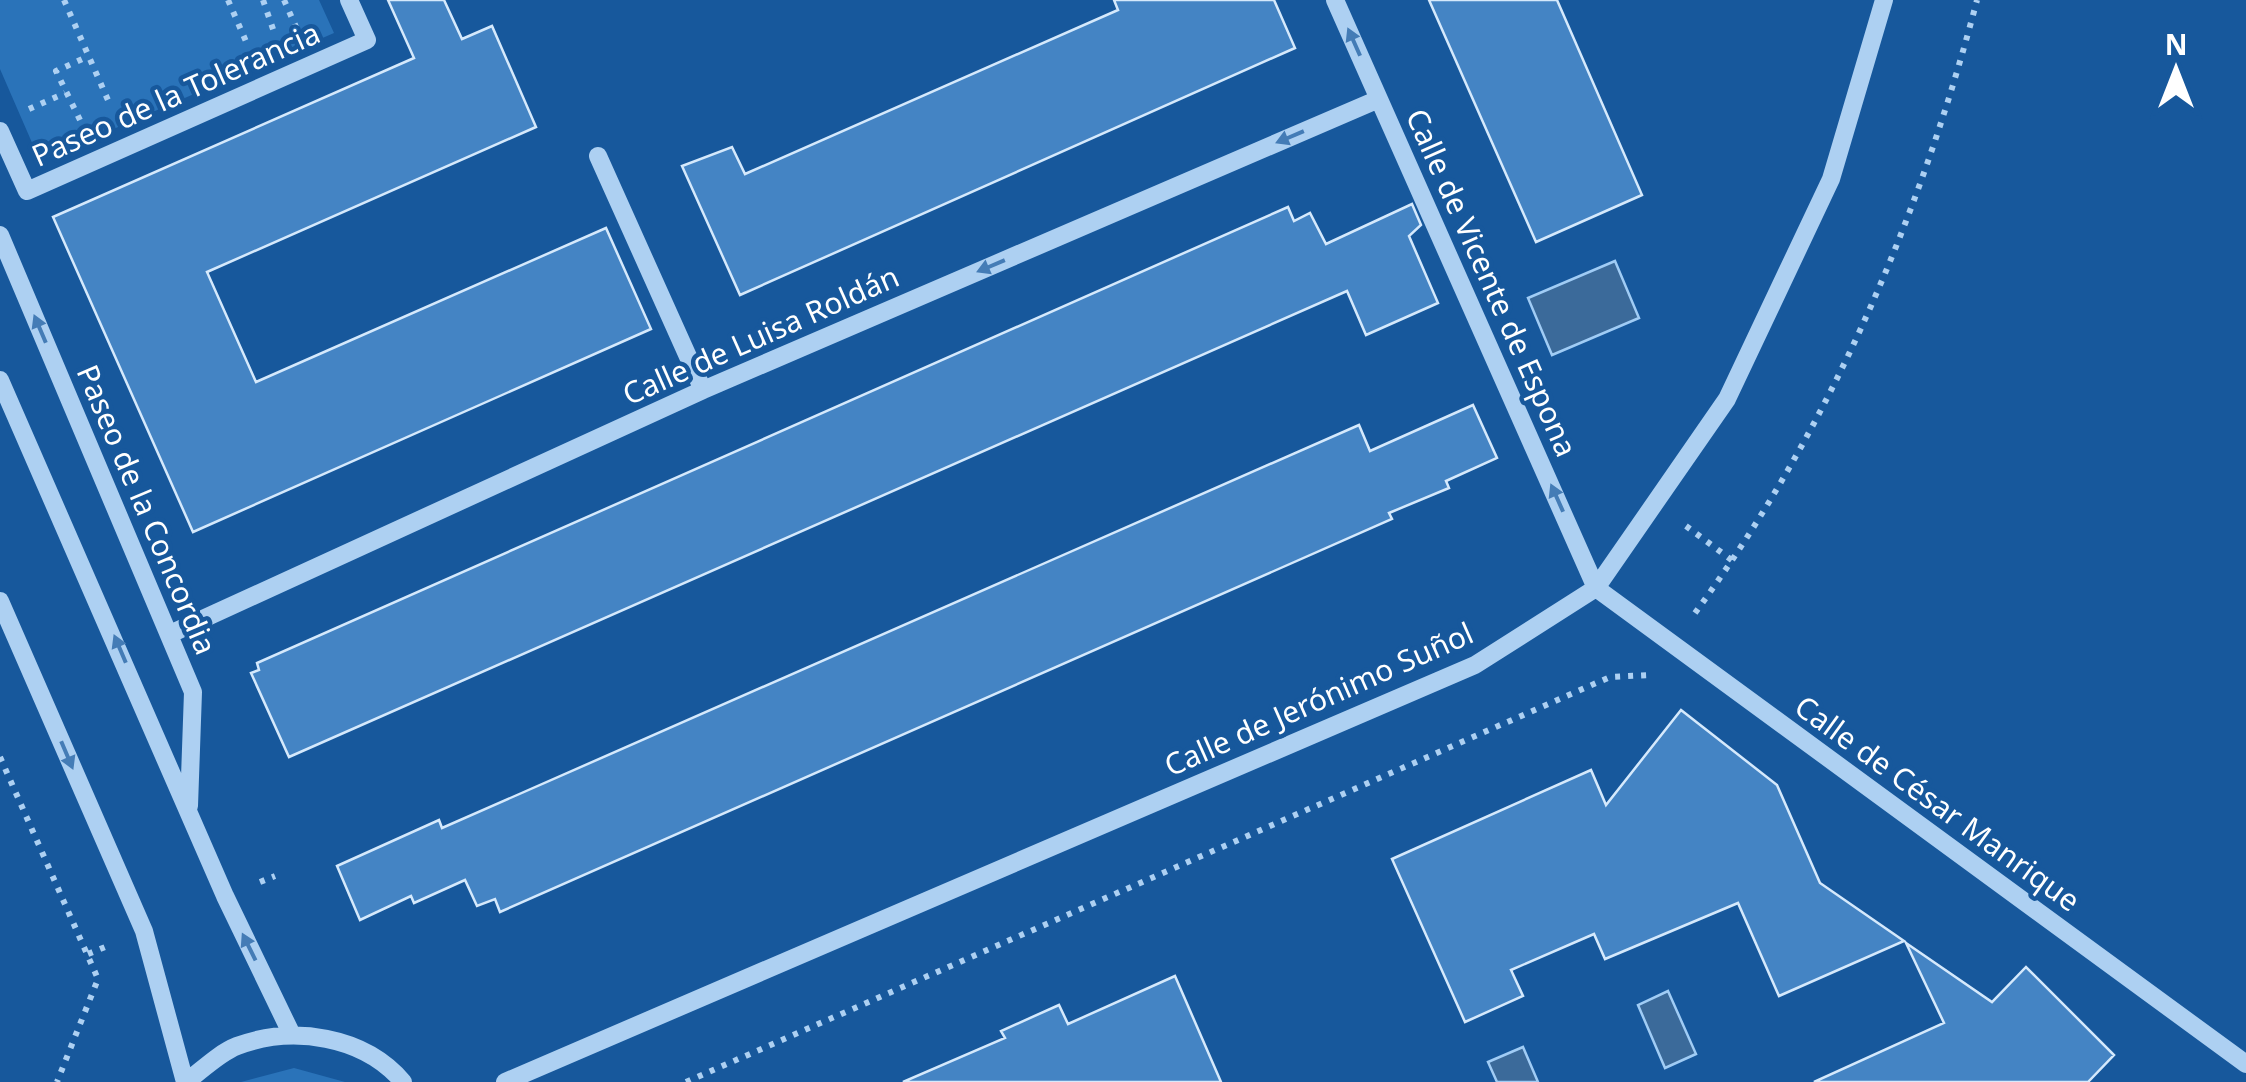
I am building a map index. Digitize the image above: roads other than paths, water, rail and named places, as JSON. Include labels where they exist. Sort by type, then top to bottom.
[{"type":"street","name":"Paseo de la Tolerancia","points":[[0,131],[28,191],[367,40],[349,0]]},
{"type":"street","name":"Calle de Vicente de Espona","points":[[1335,0],[1596,588]]},
{"type":"street","name":"Calle de Jerónimo Suñol","points":[[505,1082],[1475,665],[1596,588],[1728,399],[1830,180],[1884,0]]},
{"type":"street","name":"Calle de Luisa Roldán","points":[[170,634],[702,390],[1379,99]]},
{"type":"street","points":[[598,156],[702,390]]},
{"type":"street","name":"Paseo de la Concordia","points":[[0,235],[193,692],[189,816]]},
{"type":"street","name":"Paseo de la Concordia","points":[[0,380],[122,653],[189,816],[292,1034]]},
{"type":"street","name":"Calle de César Manrique","points":[[1596,588],[2246,1064]]},
{"type":"street","points":[[0,601],[144,931],[185,1082],[235,1046],[292,1034],[344,1042],[388,1065],[402,1082]]}]
